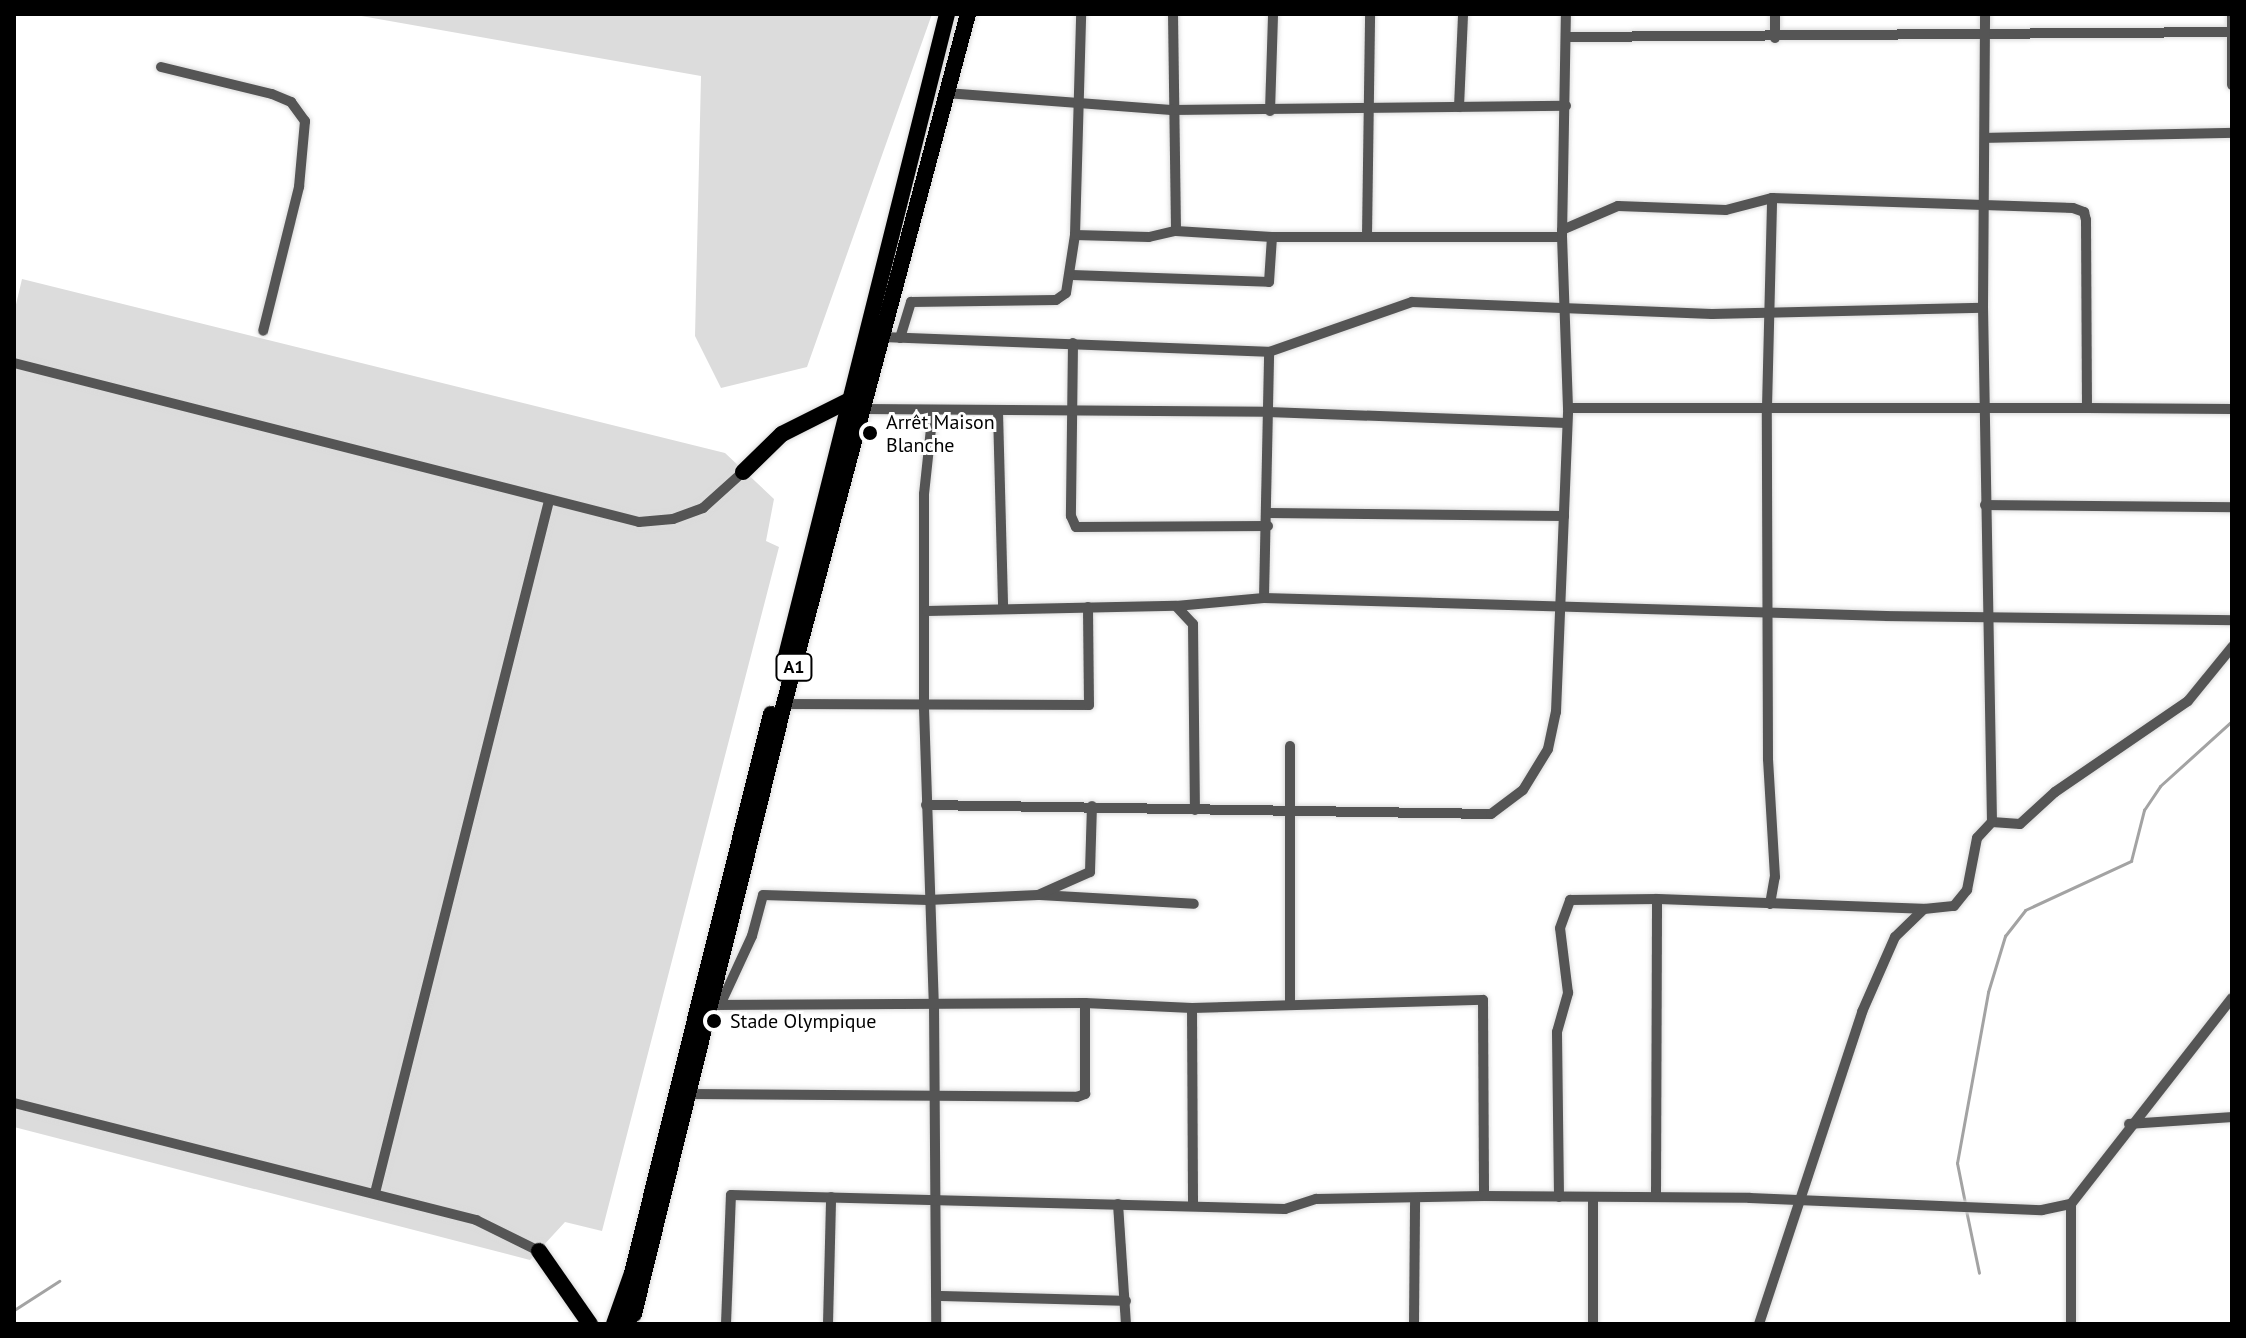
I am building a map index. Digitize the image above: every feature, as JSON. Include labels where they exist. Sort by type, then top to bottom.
[{"type":"highway","points":[[626,1324],[635,1303]]},
{"type":"main road","name":"A1","points":[[633,1324],[635,1303],[717,1004],[784,704],[947,14]]},
{"type":"main road","name":"A1","points":[[614,1324],[632,1273],[856,405],[881,337],[968,14]]},
{"type":"main road","points":[[743,472],[782,434],[856,405]]},
{"type":"main road","points":[[539,1251],[560,1273],[590,1324]]},
{"type":"street","points":[[900,338],[911,302],[1056,300],[1066,293],[1072,275],[1075,235],[1076,103],[1081,14]]},
{"type":"street","points":[[1173,14],[1171,110],[1176,231]]},
{"type":"street","points":[[1270,111],[1273,14]]},
{"type":"street","points":[[1367,236],[1370,14]]},
{"type":"street","points":[[1459,107],[1463,14]]},
{"type":"street","points":[[926,805],[1092,806],[1287,814],[1491,814],[1523,790],[1548,749],[1556,712],[1568,408],[1562,234],[1566,14]]},
{"type":"street","points":[[1775,14],[1775,38]]},
{"type":"street","points":[[1559,1197],[1557,1032],[1568,993],[1560,928],[1570,900],[1657,899],[1924,909],[1954,906],[1967,890],[1977,838],[1992,822],[1992,617],[1985,505],[1983,308],[1985,14]]},
{"type":"street","points":[[2232,15],[2232,85]]},
{"type":"street","points":[[1566,37],[1775,38],[1986,31],[2232,32]]},
{"type":"street","points":[[161,67],[272,94],[291,102],[305,121],[299,187],[263,331]]},
{"type":"street","points":[[946,93],[1171,110],[1566,106]]},
{"type":"street","points":[[1985,138],[2232,133]]},
{"type":"street","points":[[1075,235],[1149,237],[1176,231],[1272,237],[1562,234],[1618,206],[1726,210],[1772,198],[1984,204],[2084,212],[2087,408]]},
{"type":"street","points":[[1770,904],[1775,877],[1767,613],[1767,310],[1772,198]]},
{"type":"street","points":[[1072,275],[1269,282],[1272,237]]},
{"type":"street","points":[[881,337],[1269,352],[1412,302],[1712,314],[1767,310],[1983,308]]},
{"type":"street","points":[[1073,343],[1071,516],[1076,527],[1268,526]]},
{"type":"street","points":[[1264,598],[1268,526],[1269,352]]},
{"type":"street","points":[[14,363],[639,522],[665,521],[703,508],[743,472]]},
{"type":"street","points":[[856,405],[1072,415],[1268,412],[1567,423]]},
{"type":"street","points":[[1568,408],[2232,409]]},
{"type":"street","points":[[933,410],[924,494],[927,611],[924,708],[928,900],[934,1003],[936,1324]]},
{"type":"street","points":[[998,412],[1003,609]]},
{"type":"street","points":[[375,1193],[549,501]]},
{"type":"street","points":[[1985,505],[2232,507]]},
{"type":"street","points":[[1268,513],[1564,516]]},
{"type":"street","points":[[927,611],[1176,606],[1264,598],[1767,613],[2232,620]]},
{"type":"street","points":[[1176,606],[1193,624],[1195,810]]},
{"type":"street","points":[[784,704],[924,708],[1089,705],[1088,607]]},
{"type":"street","points":[[1992,822],[2020,824],[2055,792],[2188,701],[2232,647]]},
{"type":"street","points":[[1290,746],[1287,814],[1290,1003]]},
{"type":"street","points":[[1038,895],[1090,872],[1092,806]]},
{"type":"street","points":[[1194,904],[1038,895],[928,900],[763,895],[752,936],[717,1004],[1085,1003],[1192,1008],[1483,1000],[1484,1196]]},
{"type":"street","points":[[1656,1197],[1657,899]]},
{"type":"street","points":[[1759,1324],[1862,1012],[1895,937],[1924,909]]},
{"type":"street","points":[[2071,1324],[2071,1204],[2129,1124],[2232,998]]},
{"type":"street","points":[[690,1094],[934,1098],[1082,1096],[1085,1003]]},
{"type":"street","points":[[1192,1008],[1193,1203]]},
{"type":"street","points":[[14,1103],[499,1227],[539,1251]]},
{"type":"street","points":[[2129,1124],[2232,1117]]},
{"type":"street","points":[[726,1324],[731,1195],[936,1202],[1193,1203],[1285,1209],[1316,1199],[1484,1196],[1656,1197],[2042,1210],[2071,1204]]},
{"type":"street","points":[[828,1324],[831,1197]]},
{"type":"street","points":[[1593,1197],[1593,1324]]},
{"type":"street","points":[[1414,1324],[1415,1199]]},
{"type":"street","points":[[1118,1204],[1126,1324]]},
{"type":"street","points":[[937,1296],[1126,1301]]},
{"type":"shaded area","points":[[350,14],[932,14],[807,367],[721,388],[695,336],[701,76]]},
{"type":"shaded area","points":[[22,279],[725,453],[774,499],[766,541],[779,547],[602,1231],[565,1222],[530,1260],[14,1127],[14,313]]},
{"type":"waterway","points":[[1965,1203],[1957,1163],[1988,992],[2005,936],[2025,910],[2131,861],[2144,810],[2160,786],[2232,721]]},
{"type":"waterway","points":[[1966,1210],[1979,1273]]},
{"type":"waterway","points":[[14,1310],[59,1281]]},
{"type":"place","name":"Arrêt Maison Blanche","points":[[870,433]]},
{"type":"place","name":"Stade Olympique","points":[[714,1021]]}]
